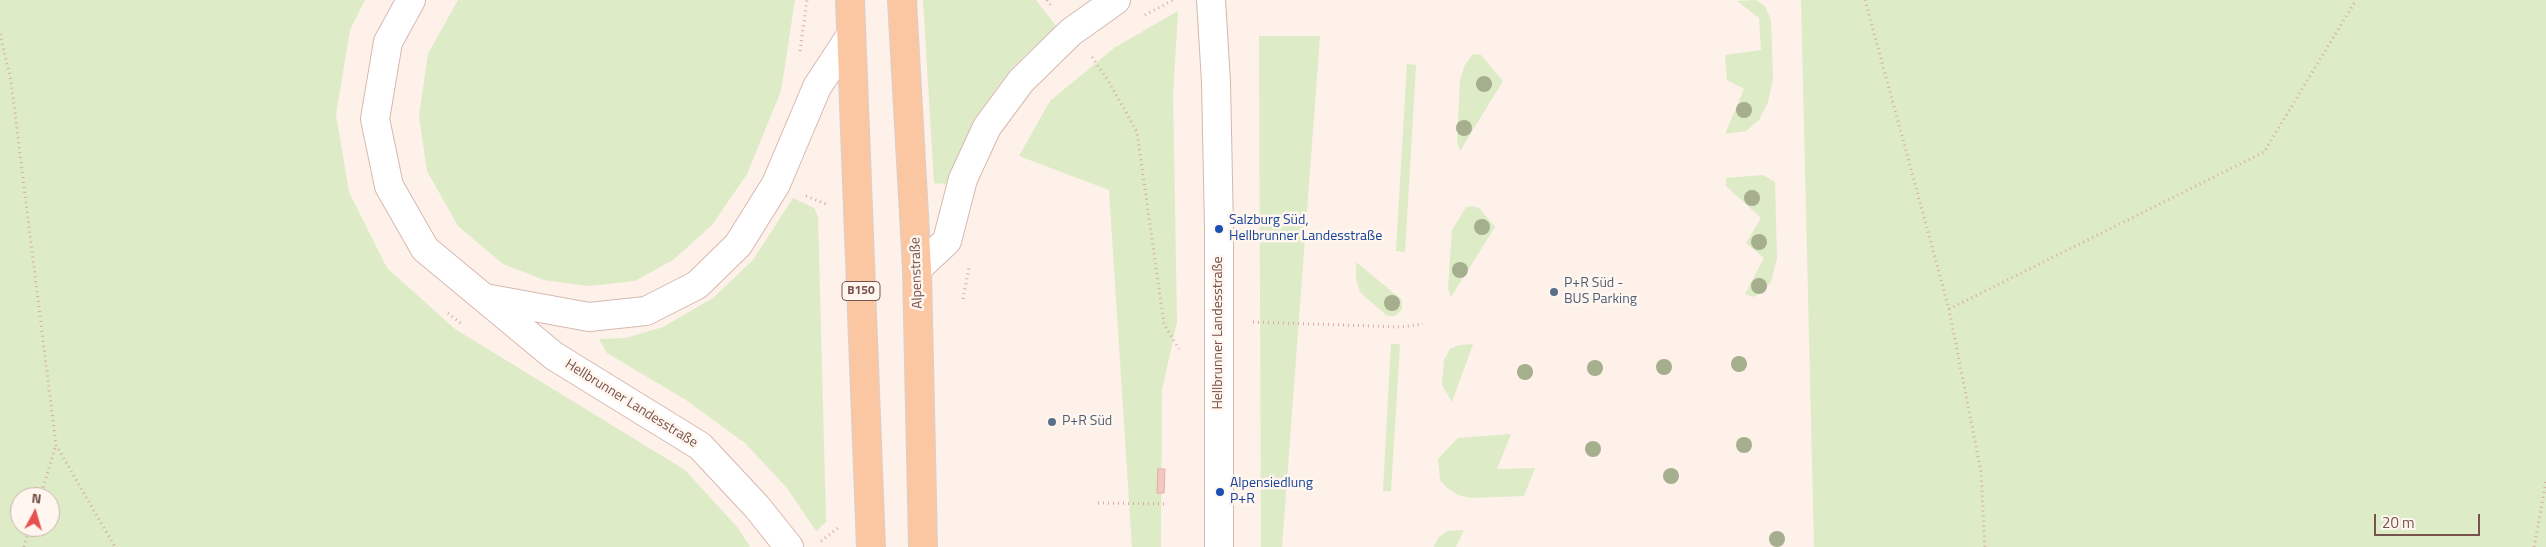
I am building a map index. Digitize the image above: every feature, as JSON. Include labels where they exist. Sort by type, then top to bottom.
[{"type":"main road","name":"Hellbrunner Landesstraße","points":[[411,0],[388,42],[375,119],[388,186],[425,250],[554,356],[700,446],[757,507],[789,547]]},
{"type":"main road","name":"B150","points":[[850,0],[871,547]]},
{"type":"main road","name":"Alpenstraße","points":[[902,0],[917,269],[923,547]]},
{"type":"main road","points":[[917,269],[947,241],[963,180],[987,127],[1021,81],[1071,32],[1116,0]]},
{"type":"main road","name":"Hellbrunner Landesstraße","points":[[1211,0],[1216,82],[1219,547]]},
{"type":"main road","name":"Hellbrunner Landesstraße","points":[[481,297],[589,317],[646,311],[696,285],[738,245],[776,184],[817,87],[852,35]]},
{"type":"path","points":[[798,58],[805,23],[807,0]]},
{"type":"path","points":[[1047,0],[1109,82],[1137,132],[1164,324],[1179,350]]},
{"type":"path","points":[[1139,20],[1164,3],[1173,0]]},
{"type":"path","points":[[1865,0],[1949,309],[1981,472],[1985,547]]},
{"type":"path","points":[[1949,309],[2264,152],[2356,0]]},
{"type":"path","points":[[0,34],[11,81],[56,445],[115,547]]},
{"type":"path","points":[[963,299],[970,263]]},
{"type":"path","points":[[1254,322],[1402,326],[1423,324]]},
{"type":"path","points":[[43,487],[56,445]]},
{"type":"path","points":[[2534,547],[2546,482]]},
{"type":"path","points":[[1098,503],[1168,504]]},
{"type":"green space","points":[[0,0],[365,0],[350,30],[336,115],[349,192],[387,268],[455,329],[685,470],[738,528],[750,547],[0,547]]},
{"type":"green space","points":[[458,0],[795,0],[781,91],[747,174],[712,225],[673,260],[635,281],[589,286],[544,280],[503,264],[458,226],[427,171],[419,116],[428,54]]},
{"type":"green space","points":[[923,0],[1036,0],[1056,26],[1010,70],[974,119],[946,184],[934,183]]},
{"type":"green space","points":[[1756,0],[1765,6],[1771,20],[1773,79],[1768,102],[1759,120],[1746,131],[1725,134],[1744,89],[1727,80],[1725,55],[1761,50],[1759,18],[1737,1]]},
{"type":"green space","points":[[1801,0],[2546,0],[2546,547],[1814,547]]},
{"type":"green space","points":[[1178,11],[1173,95],[1177,322],[1162,390],[1161,547],[1132,547],[1109,190],[1019,156],[1050,101],[1114,48]]},
{"type":"green space","points":[[1259,36],[1320,36],[1282,547],[1261,547]]},
{"type":"green space","points":[[1473,54],[1481,55],[1503,81],[1460,151],[1457,141],[1460,80],[1465,65]]},
{"type":"green space","points":[[1407,64],[1416,65],[1405,252],[1396,251]]},
{"type":"green space","points":[[1763,175],[1775,182],[1777,258],[1771,282],[1753,297],[1745,294],[1764,258],[1746,243],[1761,218],[1726,186],[1726,178]]},
{"type":"green space","points":[[793,198],[814,208],[818,216],[826,522],[816,531],[787,488],[745,443],[686,400],[607,353],[599,339],[626,338],[663,327],[713,298],[753,260]]},
{"type":"green space","points":[[1466,207],[1479,208],[1495,227],[1451,297],[1448,289],[1452,230]]},
{"type":"green space","points":[[1356,262],[1402,300],[1402,309],[1395,316],[1387,316],[1360,292],[1356,279]]},
{"type":"green space","points":[[1391,344],[1400,344],[1391,491],[1383,491]]},
{"type":"green space","points":[[1473,344],[1452,402],[1442,385],[1444,360],[1450,349],[1460,345]]},
{"type":"green space","points":[[1511,434],[1497,469],[1535,468],[1524,496],[1471,498],[1458,495],[1447,488],[1440,480],[1438,459],[1458,438]]},
{"type":"green space","points":[[1464,530],[1456,547],[1434,547],[1438,538],[1447,531]]},
{"type":"building","points":[[1158,469],[1165,469],[1164,493],[1157,493]]},
{"type":"place","name":"Salzburg Süd, Hellbrunner Landesstraße","points":[[1219,229]]},
{"type":"place","name":"P+R Süd - BUS Parking","points":[[1554,292]]},
{"type":"place","name":"P+R Süd","points":[[1052,422]]},
{"type":"place","name":"Alpensiedlung P+R","points":[[1220,492]]}]
